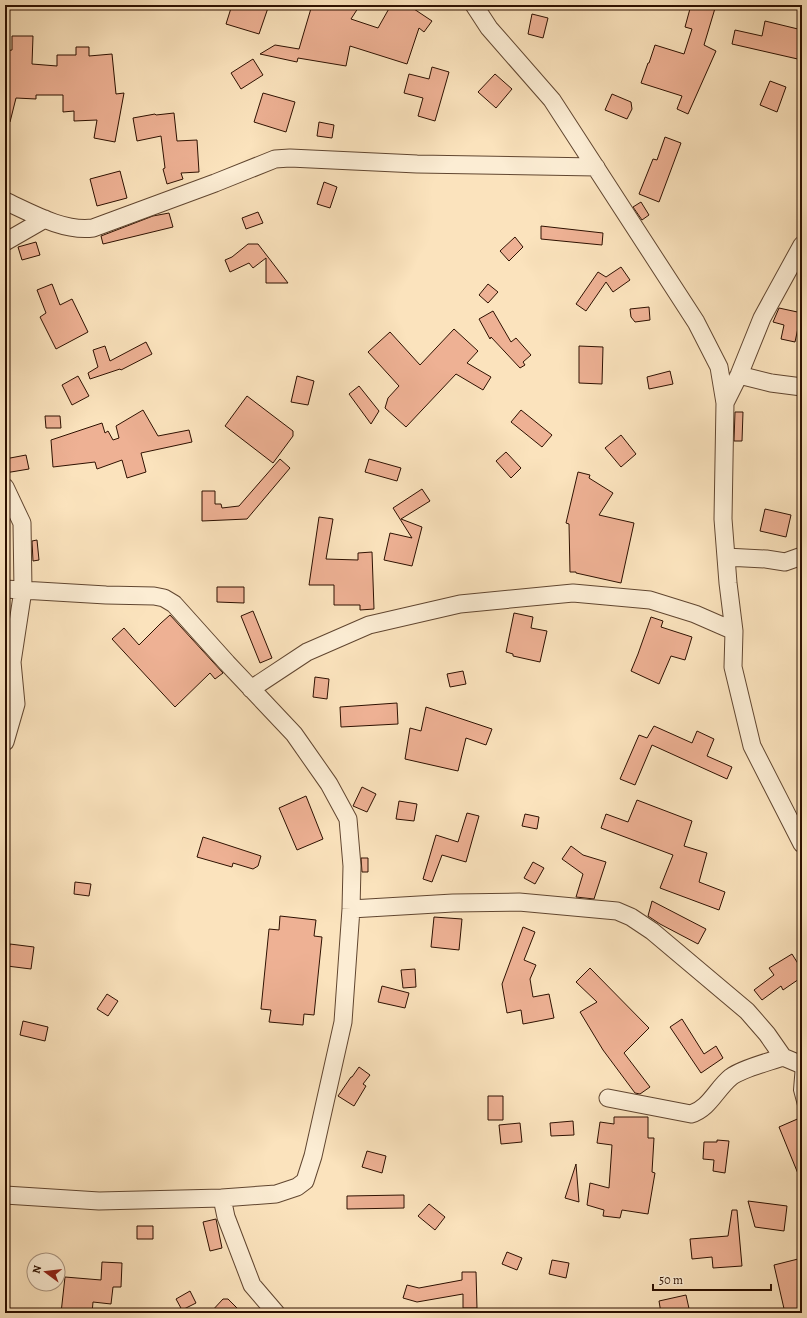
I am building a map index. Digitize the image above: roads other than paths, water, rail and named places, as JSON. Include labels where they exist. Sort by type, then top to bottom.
[{"type":"street","points":[[474,5],[489,28],[552,100],[696,322],[719,367],[725,403],[723,520],[734,631],[733,667],[752,746],[802,844]]},
{"type":"street","points":[[5,201],[45,219],[84,229],[93,228],[275,159],[296,158],[417,164],[596,167]]},
{"type":"street","points":[[5,242],[45,219]]},
{"type":"street","points":[[725,403],[739,375],[762,318],[802,245]]},
{"type":"street","points":[[739,375],[771,383],[802,387]]},
{"type":"street","points":[[5,487],[22,524],[23,590],[12,662],[16,704],[5,742]]},
{"type":"street","points":[[726,557],[766,559],[785,562],[802,556]]},
{"type":"street","points":[[5,589],[106,595],[154,596],[164,598],[174,604],[294,734],[329,784],[348,819],[352,866],[351,909],[343,1022],[313,1156],[304,1181],[297,1187],[276,1194],[222,1198],[99,1201],[5,1195]]},
{"type":"street","points":[[251,689],[307,652],[369,625],[460,604],[573,593],[642,599],[650,600],[695,614],[734,631]]},
{"type":"street","points":[[351,909],[453,903],[519,902],[617,911],[631,917],[652,932],[747,1011],[767,1034],[783,1057],[801,1065]]},
{"type":"street","points":[[608,1098],[691,1114],[699,1112],[731,1077],[783,1057]]},
{"type":"street","points":[[222,1198],[226,1217],[252,1285],[276,1313]]},
{"type":"lane","points":[[801,1065],[798,1090],[802,1105]]}]
